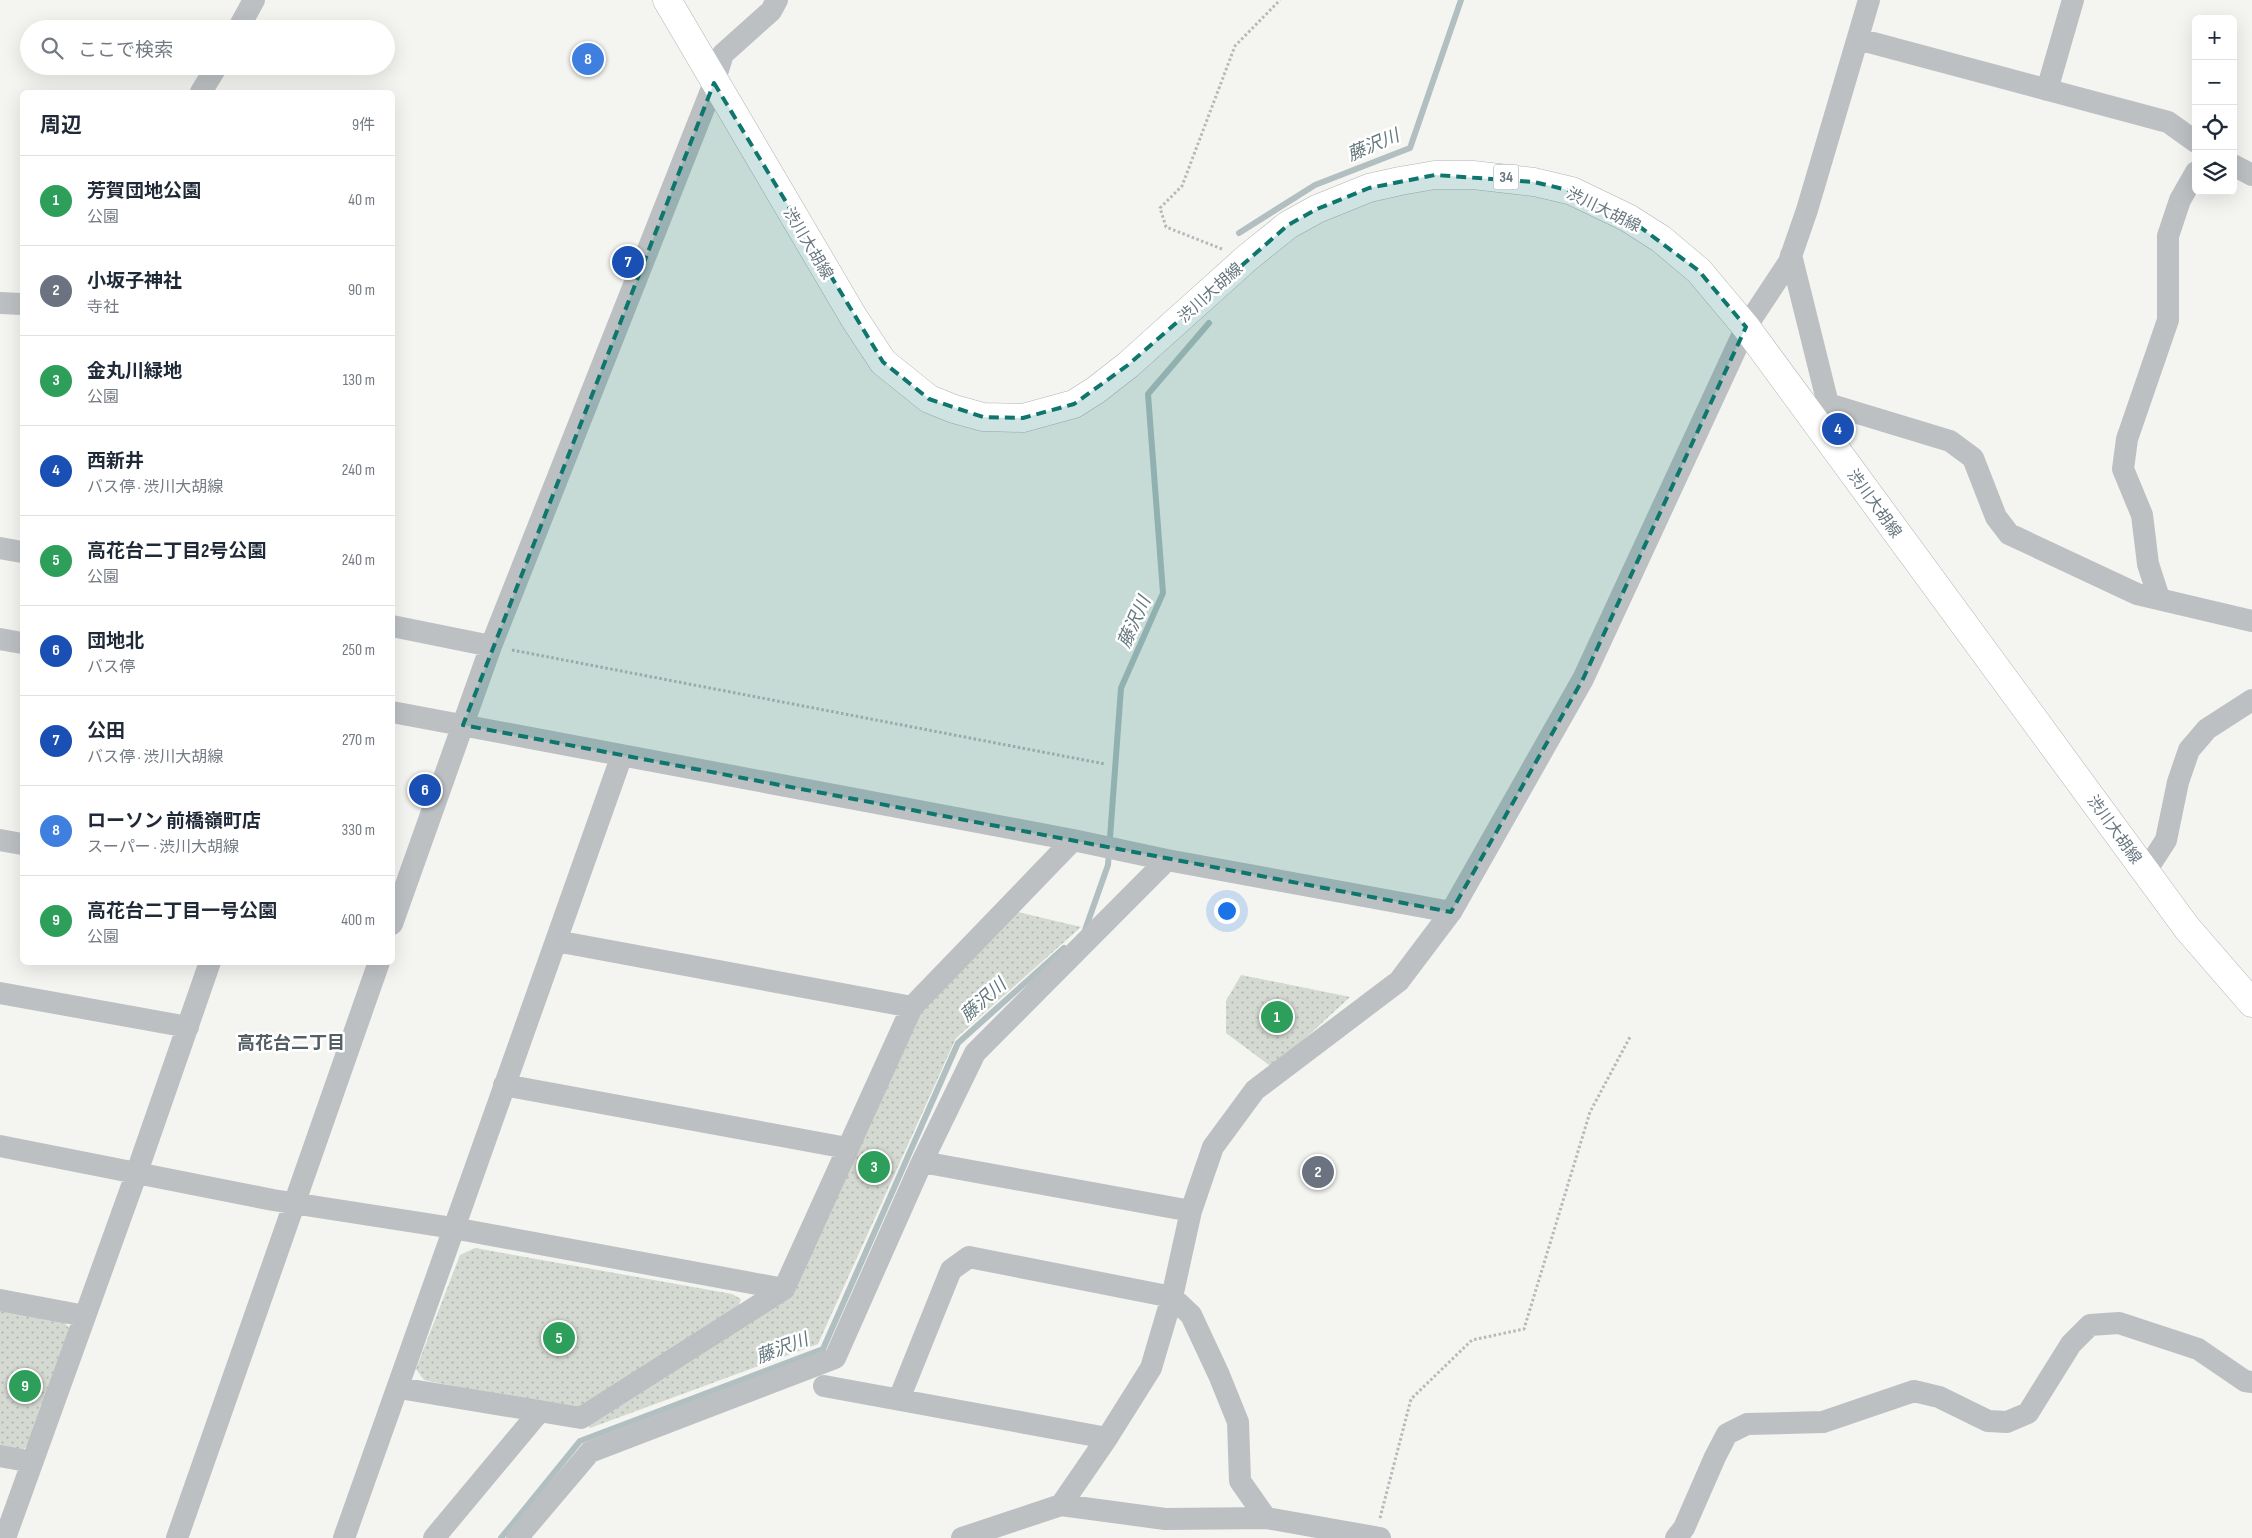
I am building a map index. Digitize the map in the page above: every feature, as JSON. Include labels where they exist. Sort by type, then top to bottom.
[{"type":"main road","name":"渋川大胡線","points":[[667,0],[714,83],[854,318],[883,362],[930,399],[954,409],[984,417],[1023,418],[1074,404],[1096,390],[1128,365],[1247,258],[1288,225],[1317,208],[1370,188],[1436,175],[1504,177],[1572,191],[1628,218],[1661,239],[1699,271],[1820,411],[2187,928],[2252,1003]]},
{"type":"street","points":[[243,20],[254,0]]},
{"type":"street","points":[[395,916],[492,646],[714,83],[723,54],[772,11],[777,0]]},
{"type":"street","points":[[1060,1505],[1107,1438],[1151,1368],[1172,1297],[1191,1211],[1213,1147],[1255,1090],[1399,981],[1451,912],[1583,679],[1746,327],[1789,262],[1808,210],[1868,0]]},
{"type":"street","points":[[2047,90],[2073,0]]},
{"type":"street","points":[[1858,39],[2168,122],[2192,139]]},
{"type":"street","points":[[202,90],[211,75]]},
{"type":"street","points":[[2237,166],[2252,174]]},
{"type":"street","points":[[2159,598],[2148,564],[2142,515],[2123,469],[2127,439],[2168,320],[2168,236],[2180,200],[2192,179]]},
{"type":"street","points":[[1791,255],[1820,411],[1950,441],[1973,458],[1996,517],[2009,534],[2137,594],[2252,621]]},
{"type":"street","points":[[0,303],[20,304]]},
{"type":"street","points":[[0,548],[20,552]]},
{"type":"street","points":[[395,627],[492,646]]},
{"type":"street","points":[[0,639],[20,643]]},
{"type":"street","points":[[2146,871],[2166,840],[2178,782],[2189,750],[2207,728],[2252,700]]},
{"type":"street","points":[[395,713],[1072,840],[1166,860],[1451,912]]},
{"type":"street","points":[[344,1538],[399,1388],[453,1228],[622,755]]},
{"type":"street","points":[[0,840],[20,844]]},
{"type":"street","points":[[399,1388],[581,1418],[784,1289],[912,1007],[1072,840]]},
{"type":"street","points":[[517,1538],[590,1452],[834,1358],[922,1162],[975,1053],[1166,860]]},
{"type":"street","points":[[556,941],[912,1007]]},
{"type":"street","points":[[4,1538],[137,1172],[209,965]]},
{"type":"street","points":[[177,1538],[378,965]]},
{"type":"street","points":[[0,993],[188,1027]]},
{"type":"street","points":[[504,1086],[847,1148]]},
{"type":"street","points":[[0,1146],[294,1203],[453,1228],[784,1289]]},
{"type":"street","points":[[922,1162],[1191,1211]]},
{"type":"street","points":[[899,1400],[951,1270],[970,1257],[1172,1297],[1191,1315],[1222,1383],[1238,1422],[1240,1481],[1266,1518]]},
{"type":"street","points":[[0,1300],[85,1316]]},
{"type":"street","points":[[1676,1538],[1684,1528],[1715,1457],[1728,1434],[1747,1424],[1823,1422],[1914,1391],[1939,1397],[1988,1421],[2008,1422],[2028,1413],[2071,1344],[2090,1325],[2119,1323],[2198,1348],[2245,1381],[2252,1382]]},
{"type":"street","points":[[824,1386],[1107,1438]]},
{"type":"street","points":[[434,1538],[540,1411]]},
{"type":"street","points":[[0,1456],[32,1462]]},
{"type":"street","points":[[962,1538],[1060,1505],[1164,1520],[1266,1518],[1380,1538]]},
{"type":"path","points":[[1247,258],[1166,227],[1160,208],[1182,186],[1236,46],[1280,0]]},
{"type":"path","points":[[492,646],[1105,764]]},
{"type":"path","points":[[1375,1538],[1411,1399],[1472,1340],[1524,1329],[1590,1112],[1630,1038]]},
{"type":"highlighted area","points":[[714,83],[883,362],[929,399],[983,417],[1023,418],[1074,404],[1128,365],[1288,225],[1317,209],[1369,188],[1435,175],[1534,182],[1572,191],[1628,218],[1699,271],[1746,327],[1583,679],[1451,912],[463,725]]},
{"type":"shaded area","points":[[1018,912],[1081,927],[956,1038],[818,1344],[590,1428],[587,1424],[792,1295],[920,1014]]},
{"type":"shaded area","points":[[1241,975],[1350,997],[1273,1068],[1226,1033],[1226,1001]]},
{"type":"shaded area","points":[[475,1248],[732,1294],[741,1299],[738,1307],[580,1410],[568,1410],[424,1380],[416,1369],[460,1255]]},
{"type":"shaded area","points":[[0,1310],[63,1321],[70,1329],[31,1444],[22,1450],[0,1446]]},
{"type":"waterway","name":"藤沢川","points":[[1239,233],[1315,185],[1410,148],[1461,0]]},
{"type":"waterway","name":"藤沢川","points":[[1085,930],[1108,865],[1121,688],[1163,593],[1148,394],[1209,323]]},
{"type":"waterway","name":"藤沢川","points":[[501,1538],[580,1441],[823,1349],[958,1043],[1064,948]]},
{"type":"place","name":"ローソン 前橋嶺町店","points":[[588,59]]},
{"type":"place","name":"公田","points":[[628,262]]},
{"type":"place","name":"西新井","points":[[1838,429]]},
{"type":"place","name":"団地北","points":[[425,790]]},
{"type":"place","name":"芳賀団地公園","points":[[1277,1017]]},
{"type":"place","name":"金丸川緑地","points":[[874,1167]]},
{"type":"place","name":"小坂子神社","points":[[1318,1172]]},
{"type":"place","name":"高花台二丁目2号公園","points":[[559,1338]]},
{"type":"place","name":"高花台二丁目一号公園","points":[[25,1386]]},
{"type":"district","name":"高花台二丁目","points":[[291,1043]]}]
